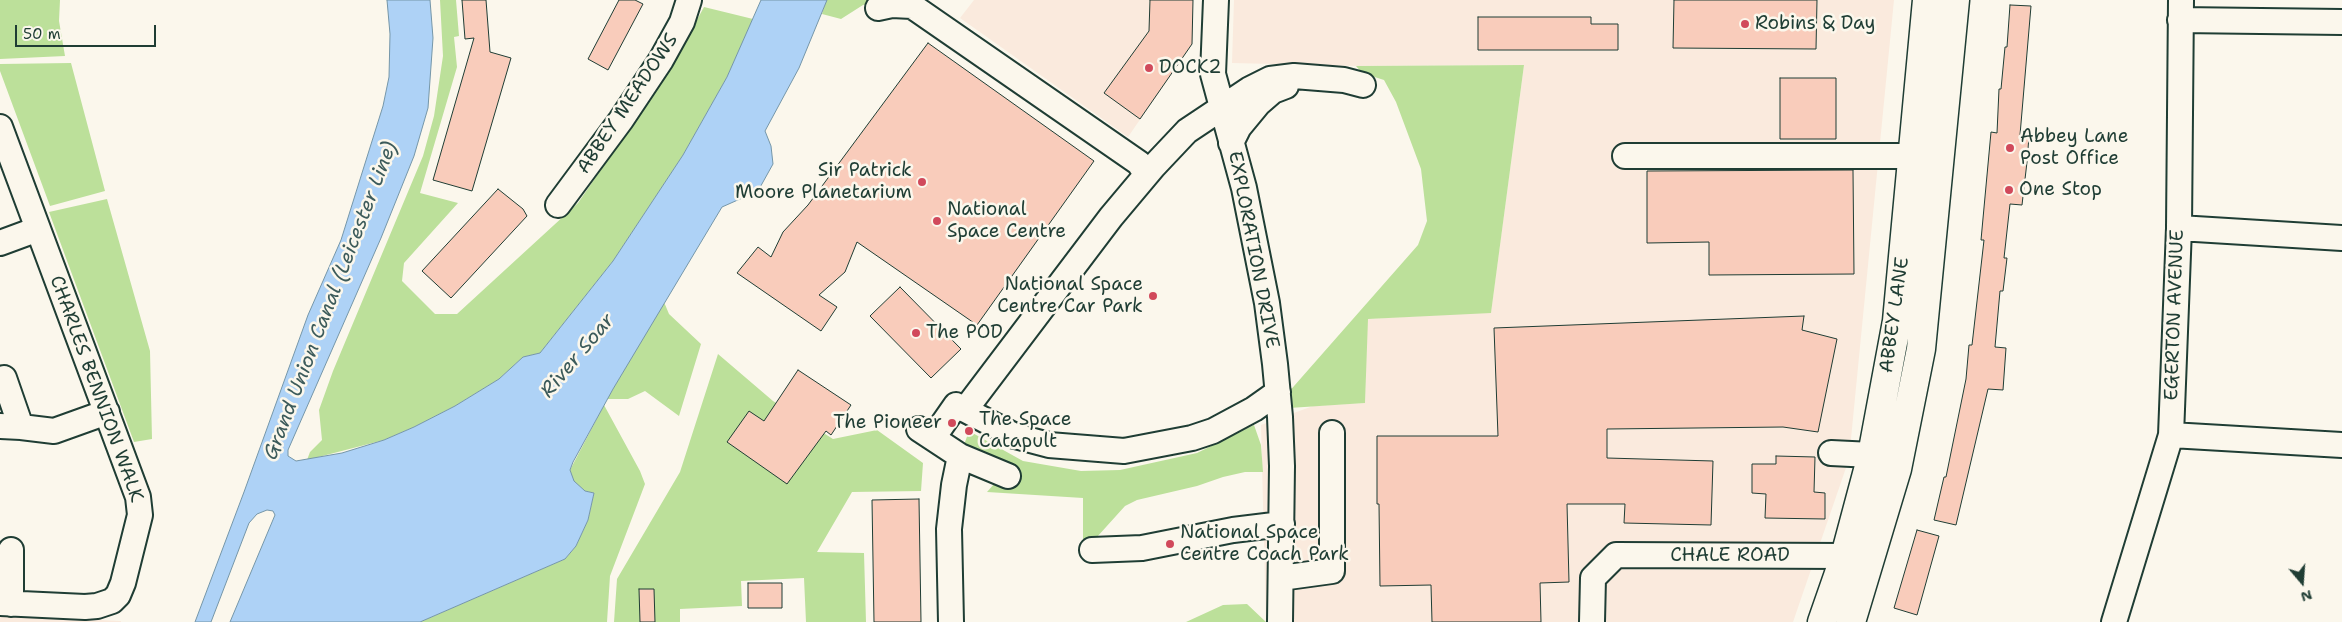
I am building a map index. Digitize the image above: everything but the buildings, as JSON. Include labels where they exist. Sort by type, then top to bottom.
[{"type":"main road","name":"ABBEY LANE","points":[[1822,622],[1845,556],[1872,455],[1897,321],[1927,0]]},
{"type":"main road","name":"ABBEY LANE","points":[[1851,622],[1897,469],[1921,349],[1955,0]]},
{"type":"street","name":"EXPLORATION DRIVE","points":[[1216,0],[1213,74],[1244,188],[1268,303],[1278,392],[1282,524],[1280,622]]},
{"type":"street","name":"ABBEY MEADOWS","points":[[558,205],[621,120],[660,60],[682,22],[682,2]]},
{"type":"street","points":[[878,8],[892,5],[912,6],[1139,162],[1146,174]]},
{"type":"street","points":[[2180,10],[2342,22]]},
{"type":"street","name":"EGERTON AVENUE","points":[[2114,622],[2171,435],[2178,228],[2180,10]]},
{"type":"street","points":[[965,410],[1146,174],[1188,132],[1222,110],[1238,96],[1262,82],[1284,76],[1344,80],[1363,86]]},
{"type":"street","points":[[1231,142],[1246,118],[1265,97],[1273,91],[1307,78]]},
{"type":"street","name":"CHARLES BENNION WALK","points":[[0,127],[107,412],[140,506],[140,524],[118,595],[112,601],[97,606],[6,603]]},
{"type":"street","points":[[1626,156],[1912,156]]},
{"type":"street","points":[[2178,228],[2342,238]]},
{"type":"street","points":[[0,243],[38,229]]},
{"type":"street","points":[[4,378],[11,427],[54,432],[107,412]]},
{"type":"street","points":[[1008,476],[960,456],[926,433],[956,406],[1015,436],[1049,445],[1124,451],[1192,438],[1213,431],[1254,409],[1278,392]]},
{"type":"street","points":[[1281,578],[1332,571],[1332,433]]},
{"type":"street","points":[[2171,435],[2342,445]]},
{"type":"street","points":[[1832,453],[1872,455]]},
{"type":"street","points":[[951,622],[949,529],[960,456]]},
{"type":"street","points":[[1092,550],[1142,548],[1233,530],[1282,524]]},
{"type":"street","points":[[6,603],[10,550]]},
{"type":"street","name":"CHALE ROAD","points":[[1592,622],[1593,578],[1616,556],[1845,556]]},
{"type":"shaded area","points":[[974,0],[1193,0],[1192,44],[1128,137],[960,18]]},
{"type":"shaded area","points":[[1234,0],[1894,0],[1849,459],[1793,622],[1266,622],[1261,425],[1313,406],[1365,403],[1367,319],[1491,312],[1524,65],[1356,66],[1232,63]]},
{"type":"shaded area","points":[[0,615],[121,621],[121,622],[0,622]]},
{"type":"green space","points":[[0,0],[60,0],[59,21],[65,56],[0,59]]},
{"type":"green space","points":[[440,0],[456,0],[459,36],[454,37],[457,67],[420,193],[458,203],[404,263],[402,281],[435,314],[457,314],[578,203],[676,58],[704,7],[753,19],[727,77],[683,155],[613,261],[540,353],[523,357],[499,379],[455,406],[414,427],[384,440],[307,460],[310,452],[322,440],[319,410],[333,371],[423,156],[434,116],[443,56]]},
{"type":"green space","points":[[826,0],[882,0],[863,5],[841,19],[822,14]]},
{"type":"green space","points":[[71,63],[105,191],[50,206],[0,71],[0,64]]},
{"type":"green space","points":[[1524,65],[1491,313],[1368,319],[1365,403],[1289,408],[1287,394],[1418,245],[1427,221],[1421,169],[1396,102],[1384,80],[1362,73],[1356,66]]},
{"type":"green space","points":[[107,199],[150,351],[152,439],[134,442],[49,212]]},
{"type":"green space","points":[[664,302],[669,314],[701,344],[679,416],[645,391],[628,399],[607,399]]},
{"type":"green space","points":[[718,354],[773,401],[833,439],[877,430],[923,463],[921,491],[852,492],[817,552],[864,553],[866,622],[806,622],[804,578],[741,581],[742,606],[680,609],[680,622],[614,622],[617,579],[680,472]]},
{"type":"green space","points":[[604,405],[640,471],[645,484],[610,576],[607,622],[420,622],[565,559],[576,546],[588,520],[594,493],[585,491],[573,481],[570,470]]},
{"type":"green space","points":[[1254,425],[1261,445],[1263,472],[1245,472],[1197,486],[1137,500],[1125,506],[1097,537],[1083,539],[1083,498],[987,492],[1009,467],[960,456],[969,431],[1023,461],[1081,471],[1120,470],[1197,453]]},
{"type":"green space","points":[[1247,604],[1266,622],[1186,622],[1223,605]]},
{"type":"water","points":[[387,0],[430,0],[433,38],[428,108],[414,156],[381,238],[288,450],[288,456],[296,461],[342,453],[384,440],[414,427],[455,406],[499,379],[523,357],[540,353],[613,261],[683,155],[727,77],[761,0],[827,0],[799,68],[765,131],[771,146],[773,164],[758,191],[722,207],[613,389],[573,462],[570,470],[574,481],[585,491],[594,493],[588,520],[576,546],[565,559],[420,622],[230,622],[275,515],[273,511],[267,510],[257,514],[249,523],[211,622],[195,622],[308,315],[341,240],[383,106],[389,77],[390,34]]},
{"type":"place","name":"Robins & Day","points":[[1745,24]]},
{"type":"place","name":"DOCK2","points":[[1149,68]]},
{"type":"place","name":"Abbey Lane Post Office","points":[[2010,148]]},
{"type":"place","name":"Sir Patrick Moore Planetarium","points":[[922,182]]},
{"type":"place","name":"One Stop","points":[[2009,190]]},
{"type":"place","name":"National Space Centre","points":[[937,221]]},
{"type":"place","name":"National Space Centre Car Park","points":[[1153,296]]},
{"type":"place","name":"The POD","points":[[916,333]]},
{"type":"place","name":"The Pioneer","points":[[952,423]]},
{"type":"place","name":"The Space Catapult","points":[[969,431]]},
{"type":"place","name":"National Space Centre Coach Park","points":[[1170,544]]},
{"type":"water label","name":"Grand Union Canal (Leicester Line)","points":[[331,301]]},
{"type":"water label","name":"River Soar","points":[[578,356]]}]
